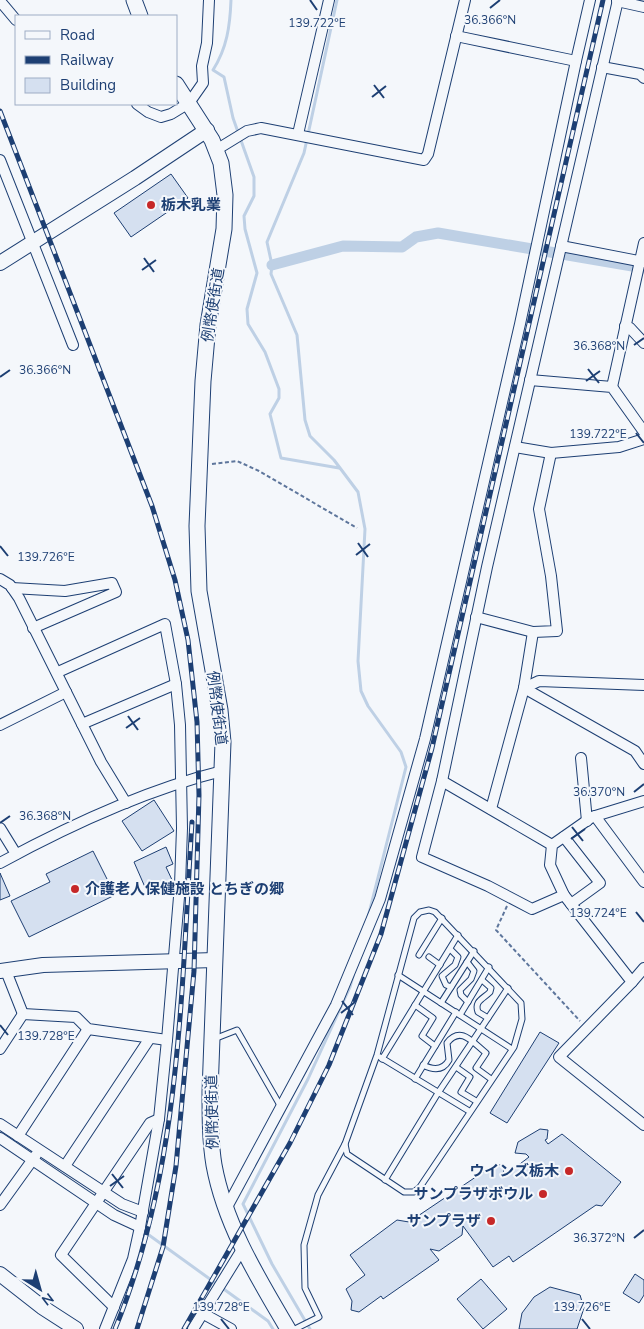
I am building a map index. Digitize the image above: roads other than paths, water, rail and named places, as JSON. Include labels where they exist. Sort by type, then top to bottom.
[{"type":"main road","points":[[134,0],[140,15]]},
{"type":"main road","name":"例幣使街道","points":[[178,87],[206,130],[216,150],[224,176],[224,228],[208,325],[202,381],[201,466],[197,526],[199,591],[220,710],[222,771],[210,1138],[214,1166],[226,1208],[243,1248],[288,1329]]},
{"type":"street","points":[[138,105],[148,112],[161,117],[170,114],[189,103],[203,83],[202,66],[207,43],[209,0]]},
{"type":"street","points":[[298,134],[329,0]]},
{"type":"street","points":[[216,150],[253,129],[261,128],[424,160],[428,154],[464,0]]},
{"type":"street","points":[[226,1208],[336,1004],[380,899],[422,748],[520,324],[590,0]]},
{"type":"street","points":[[564,895],[532,909],[422,857],[442,781],[476,618],[618,0],[644,7]]},
{"type":"street","points":[[0,1],[15,19]]},
{"type":"street","points":[[456,36],[576,61]]},
{"type":"street","points":[[602,67],[640,74],[644,78]]},
{"type":"street","points":[[0,263],[206,130]]},
{"type":"street","points":[[0,160],[73,345]]},
{"type":"street","points":[[644,243],[641,273],[625,326],[612,388],[644,432]]},
{"type":"street","points":[[561,246],[642,261]]},
{"type":"street","points":[[625,326],[630,328],[644,343]]},
{"type":"street","points":[[530,380],[612,388]]},
{"type":"street","points":[[515,447],[551,453],[619,447],[644,439]]},
{"type":"street","points":[[476,618],[533,632],[557,631],[539,508],[551,453]]},
{"type":"street","points":[[0,579],[12,588],[58,672],[100,762],[126,803]]},
{"type":"street","points":[[12,588],[65,591],[112,584],[116,592],[33,628]]},
{"type":"street","points":[[58,672],[165,624],[176,684],[180,725],[180,885],[159,1119],[143,1212],[132,1259],[105,1329]]},
{"type":"street","points":[[491,809],[524,688],[533,632]]},
{"type":"street","points":[[524,688],[539,681],[644,685]]},
{"type":"street","points":[[82,724],[176,684]]},
{"type":"street","points":[[524,688],[635,751],[644,764]]},
{"type":"street","points":[[0,725],[66,692]]},
{"type":"street","points":[[581,758],[591,819],[644,882]]},
{"type":"street","points":[[0,863],[126,803],[181,781],[222,771]]},
{"type":"street","points":[[442,781],[552,845]]},
{"type":"street","points":[[632,982],[564,895],[550,865],[552,845],[564,836],[591,819],[644,801]]},
{"type":"street","points":[[0,828],[16,854]]},
{"type":"street","points":[[564,836],[600,883],[571,904]]},
{"type":"street","points":[[23,1014],[3,971],[43,965],[215,960]]},
{"type":"street","points":[[644,968],[559,1057],[644,1125]]},
{"type":"street","points":[[23,1014],[76,1017],[88,1029],[167,1040]]},
{"type":"street","points":[[0,1048],[23,1014]]},
{"type":"street","points":[[18,1136],[88,1029]]},
{"type":"street","points":[[65,1166],[150,1038]]},
{"type":"street","points":[[114,1307],[61,1256],[150,1123],[159,1119]]},
{"type":"street","points":[[0,1124],[122,1204],[143,1212]]},
{"type":"street","points":[[0,1138],[114,1215],[140,1227]]},
{"type":"street","points":[[0,1205],[40,1150]]},
{"type":"street","points":[[193,1329],[243,1248]]},
{"type":"street","points":[[0,1274],[76,1329]]},
{"type":"street","points":[[202,1313],[231,1329]]},
{"type":"lane","points":[[295,1329],[318,1317],[305,1288],[304,1245],[318,1195],[345,1144],[376,1055],[414,918],[420,912],[430,910],[436,912],[521,1003],[522,1019],[512,1049],[420,1187],[414,1192],[404,1192],[347,1154],[345,1144]]},
{"type":"lane","points":[[419,955],[442,918]]},
{"type":"lane","points":[[382,1058],[458,935]]},
{"type":"lane","points":[[450,949],[458,957],[455,965],[442,976],[446,985],[450,988]]},
{"type":"lane","points":[[441,1003],[474,951]]},
{"type":"lane","points":[[429,957],[440,965]]},
{"type":"lane","points":[[467,962],[474,971],[473,975],[460,990],[461,995],[468,1002]]},
{"type":"lane","points":[[415,1079],[435,1046],[468,1002],[489,968]]},
{"type":"lane","points":[[398,975],[512,1049]]},
{"type":"lane","points":[[482,980],[489,986],[490,992],[479,1000],[476,1008],[478,1012],[488,1018]]},
{"type":"lane","points":[[386,1180],[438,1093],[508,988]]},
{"type":"lane","points":[[415,1005],[433,1018],[422,1036],[435,1046]]},
{"type":"lane","points":[[212,1040],[237,1030],[282,1107]]},
{"type":"lane","points":[[423,1065],[434,1070],[445,1066],[449,1060],[447,1042],[454,1035],[461,1034],[486,1052],[476,1068],[491,1080]]},
{"type":"lane","points":[[376,1055],[469,1111]]},
{"type":"lane","points":[[456,1067],[470,1077],[461,1092],[476,1102]]},
{"type":"waterway","points":[[231,0],[227,36],[222,53],[213,70],[224,77],[233,118],[254,177],[254,196],[244,216],[245,229],[257,273],[247,309],[248,324],[265,352],[279,389],[279,398],[270,414],[281,458],[339,468]]},
{"type":"waterway","points":[[337,0],[304,153],[267,242],[272,265],[271,274],[297,335],[305,420],[310,436],[334,460],[358,492],[365,529],[358,661],[361,691],[368,706],[401,752],[406,767],[368,917]]},
{"type":"waterway","points":[[272,265],[343,246],[402,247],[416,237],[438,233],[644,268]]},
{"type":"waterway","points":[[310,1329],[272,1264],[243,1204],[308,1079],[350,987],[353,976]]},
{"type":"waterway","points":[[142,1230],[268,1321],[273,1329]]},
{"type":"railway","points":[[184,1329],[290,1143],[329,1065],[381,934],[432,748],[603,0]]},
{"type":"railway","points":[[0,111],[152,506],[175,580],[188,640],[197,722],[199,795],[194,971],[176,1166],[163,1247],[137,1329]]},
{"type":"railway","points":[[115,1329],[137,1268],[153,1206],[165,1143],[180,1015],[192,822]]},
{"type":"place","name":"栃木乳業","points":[[151,205]]},
{"type":"place","name":"介護老人保健施設 とちぎの郷","points":[[75,889]]},
{"type":"place","name":"ウインズ栃木","points":[[569,1171]]},
{"type":"place","name":"サンプラザボウル","points":[[543,1194]]},
{"type":"place","name":"サンプラザ","points":[[491,1221]]}]
